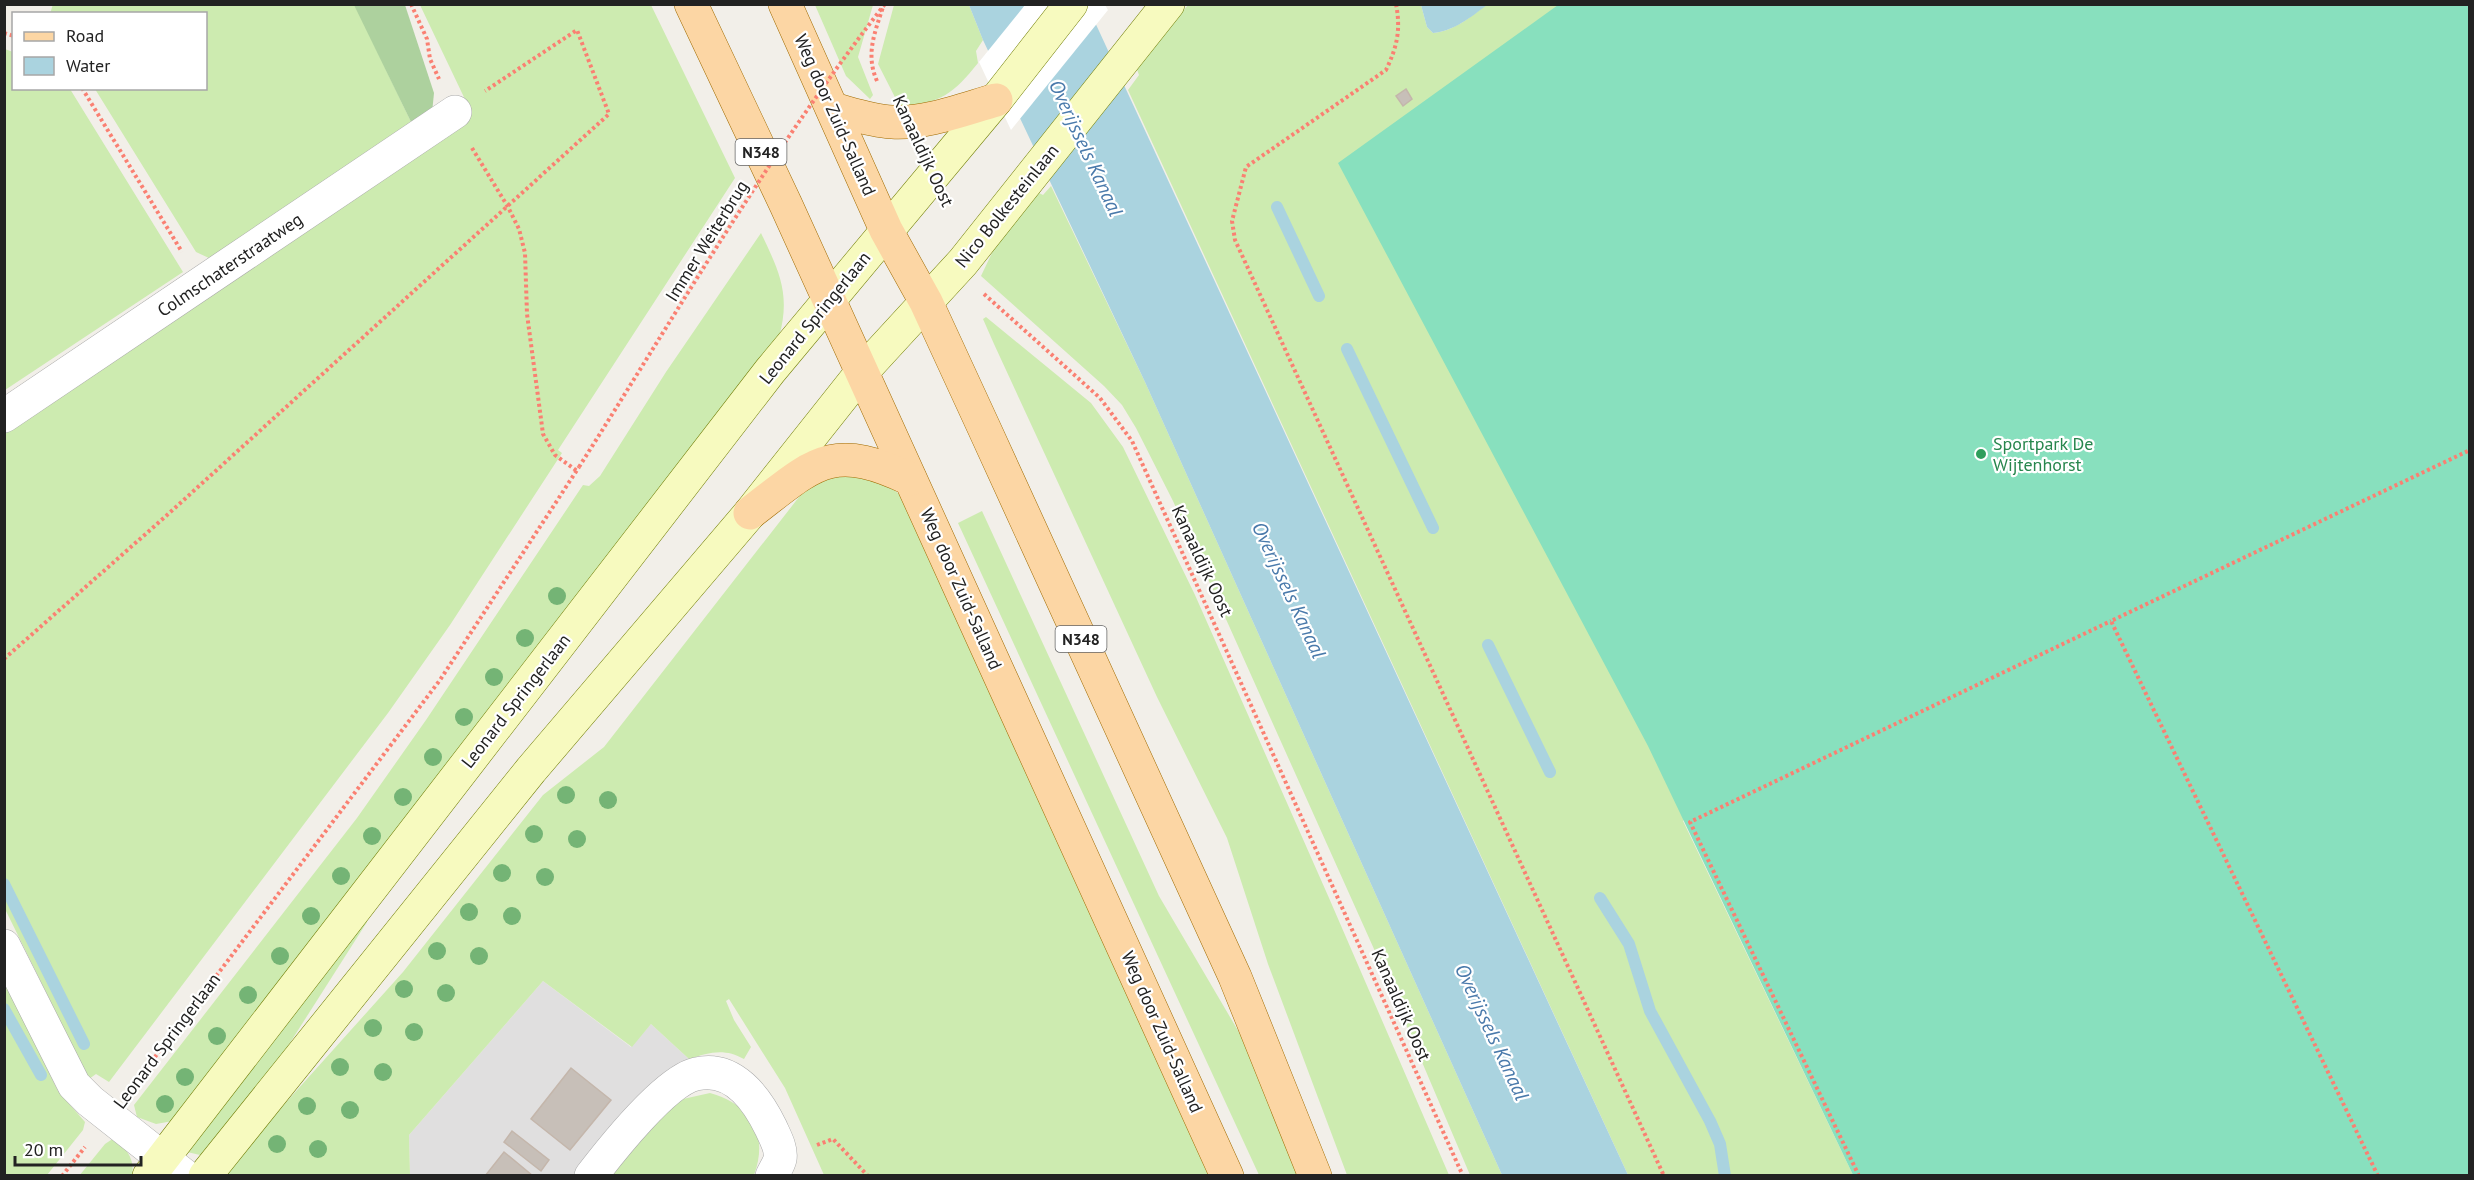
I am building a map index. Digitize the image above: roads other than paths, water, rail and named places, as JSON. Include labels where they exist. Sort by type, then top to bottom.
[{"type":"main road","name":"Weg door Zuid-Salland","points":[[692,4],[1227,1176]]},
{"type":"main road","name":"Weg door Zuid-Salland","points":[[785,4],[886,230],[926,302],[1235,977],[1315,1176]]},
{"type":"main road","points":[[833,109],[895,123],[936,116],[996,100]]},
{"type":"main road","points":[[750,513],[810,470],[834,460],[852,458],[882,466],[910,479]]},
{"type":"street","points":[[886,230],[996,100],[1071,4]]},
{"type":"street","name":"Nico Bolkesteinlaan","points":[[861,372],[963,262],[1168,4]]},
{"type":"street","name":"Colmschaterstraatweg","points":[[4,416],[202,285],[453,113]]},
{"type":"street","name":"Leonard Springerlaan","points":[[166,1170],[770,371],[886,230]]},
{"type":"street","points":[[205,1176],[531,770],[750,513],[861,372]]},
{"type":"street","points":[[4,946],[68,1075],[90,1101],[166,1170]]},
{"type":"street","points":[[591,1176],[614,1146],[673,1086],[694,1074],[713,1072],[730,1078],[749,1092],[778,1142],[776,1167]]},
{"type":"water","points":[[1421,4],[1487,5],[1455,26],[1433,33],[1427,27]]},
{"type":"water","name":"Overijssels Kanaal","points":[[969,5],[1087,5],[1628,1175],[1502,1175],[1145,382],[983,40]]},
{"type":"waterway","points":[[1277,207],[1319,296]]},
{"type":"waterway","points":[[1347,349],[1433,528]]},
{"type":"waterway","points":[[1488,645],[1550,772]]},
{"type":"waterway","points":[[4,884],[84,1044]]},
{"type":"waterway","points":[[1600,898],[1629,944],[1650,1011],[1710,1121],[1720,1144],[1725,1176]]},
{"type":"waterway","points":[[4,1009],[41,1075]]},
{"type":"place","name":"Sportpark De Wijtenhorst","points":[[1981,454]]}]
